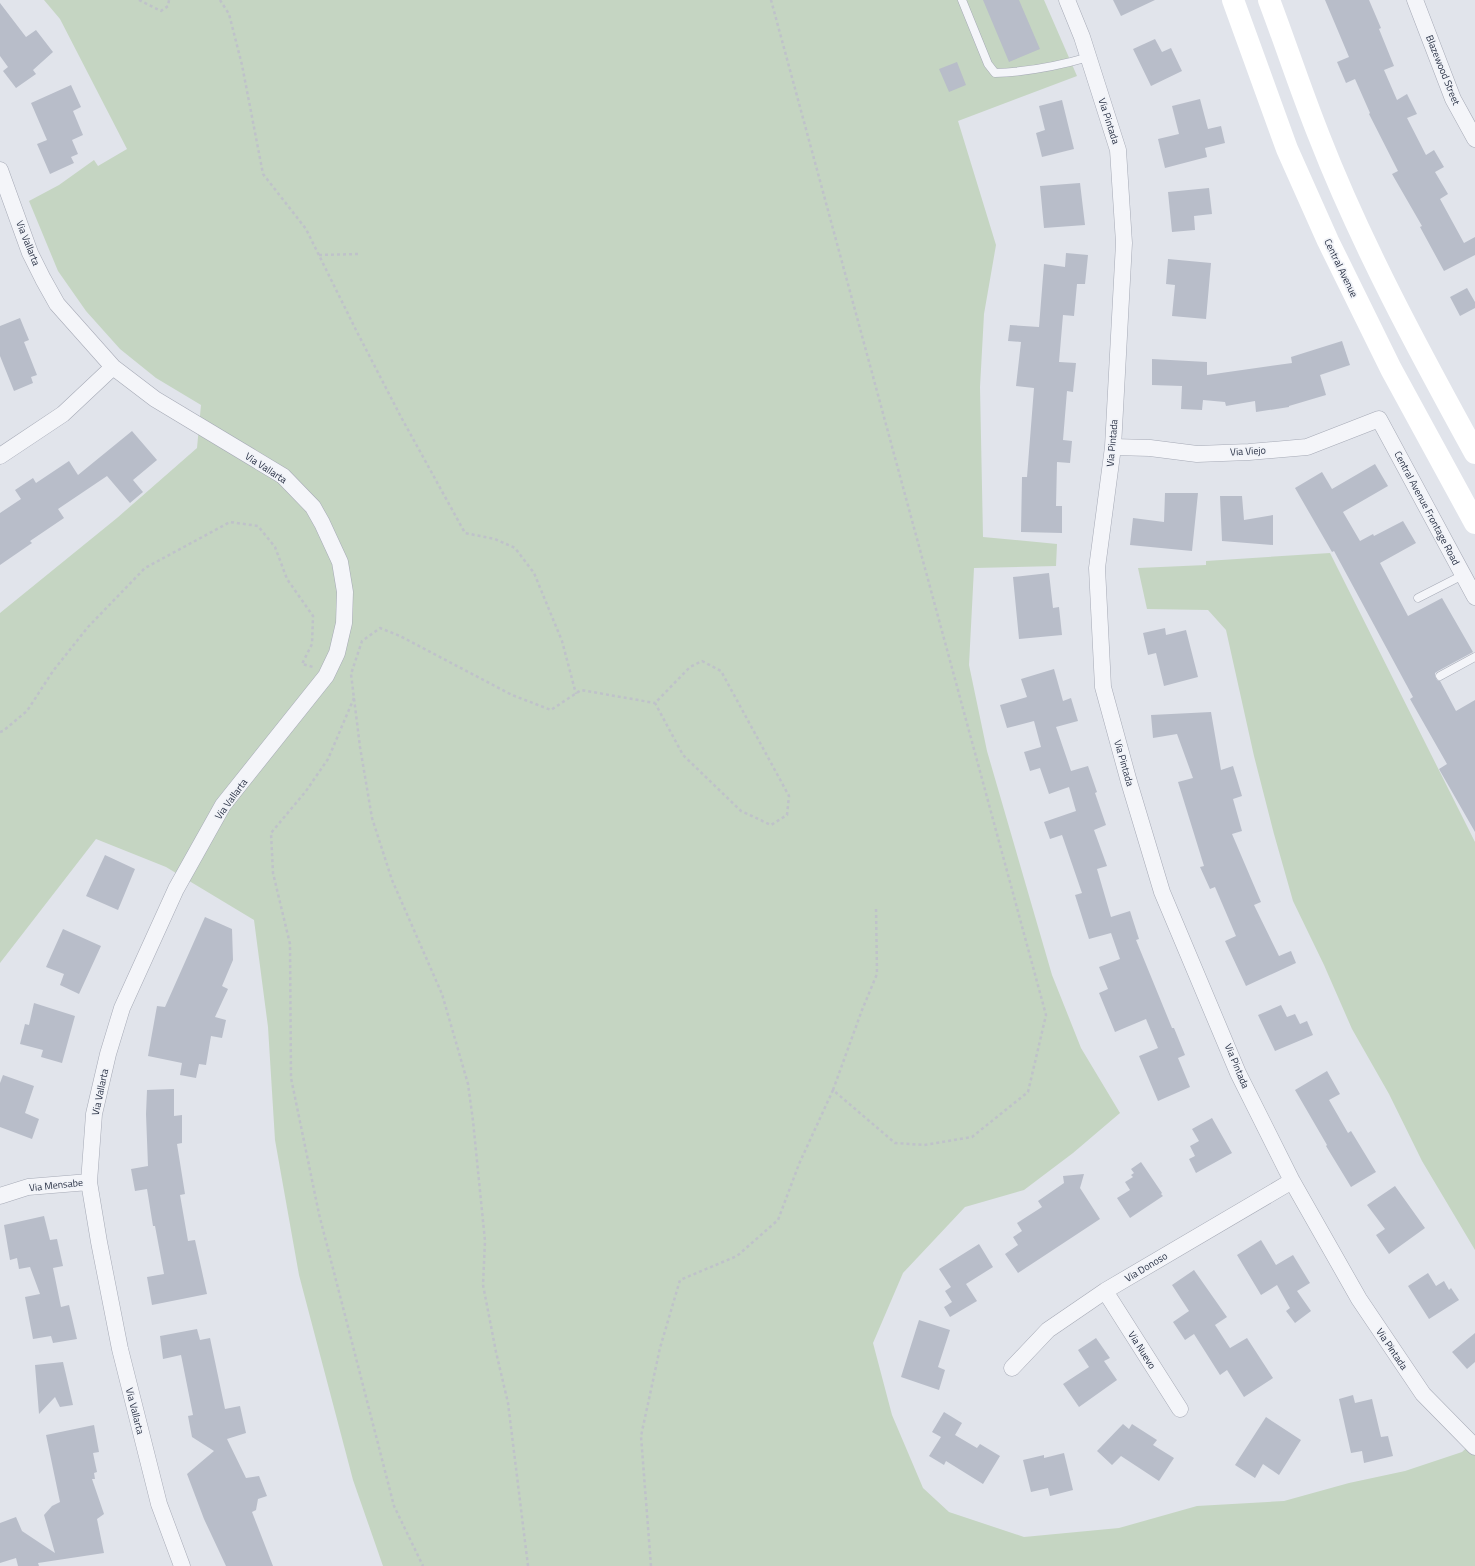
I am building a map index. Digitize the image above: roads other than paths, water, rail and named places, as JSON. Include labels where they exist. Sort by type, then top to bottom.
[{"type":"main road","name":"Central Avenue","points":[[1233,0],[1288,149],[1328,241],[1391,369],[1475,523]]},
{"type":"main road","points":[[1269,0],[1319,137],[1358,226],[1420,353],[1475,453]]},
{"type":"street","name":"Via Pintada","points":[[1066,0],[1082,37],[1119,157],[1124,243],[1113,447],[1097,568],[1102,686],[1129,782],[1162,892],[1238,1073],[1292,1181],[1359,1299],[1423,1394],[1475,1446]]},
{"type":"street","name":"Blazewood Street","points":[[1415,0],[1453,99],[1475,139]]},
{"type":"street","name":"Via Vallarta","points":[[1,174],[30,253],[57,304],[113,367],[155,399],[282,476],[313,507],[322,523],[340,562],[345,592],[344,623],[338,653],[329,671],[284,731],[223,806],[176,889],[122,1008],[108,1054],[94,1114],[90,1182],[99,1242],[120,1349],[159,1504],[182,1566]]},
{"type":"street","points":[[0,456],[63,414],[113,367]]},
{"type":"street","name":"Via Viejo","points":[[1113,447],[1150,448],[1197,454],[1249,452],[1307,447],[1379,419]]},
{"type":"street","name":"Central Avenue Frontage Road","points":[[1379,419],[1475,597]]},
{"type":"street","name":"Via Donoso","points":[[1012,1368],[1048,1330],[1105,1291],[1292,1181]]},
{"type":"street","name":"Via Mensabe","points":[[0,1196],[28,1187],[90,1182]]},
{"type":"street","name":"Via Nuevo","points":[[1105,1291],[1180,1408]]},
{"type":"lane","points":[[962,0],[988,64],[996,73],[1026,71],[1088,57]]},
{"type":"lane","points":[[1418,598],[1463,574]]},
{"type":"lane","points":[[1440,676],[1475,658]]}]
